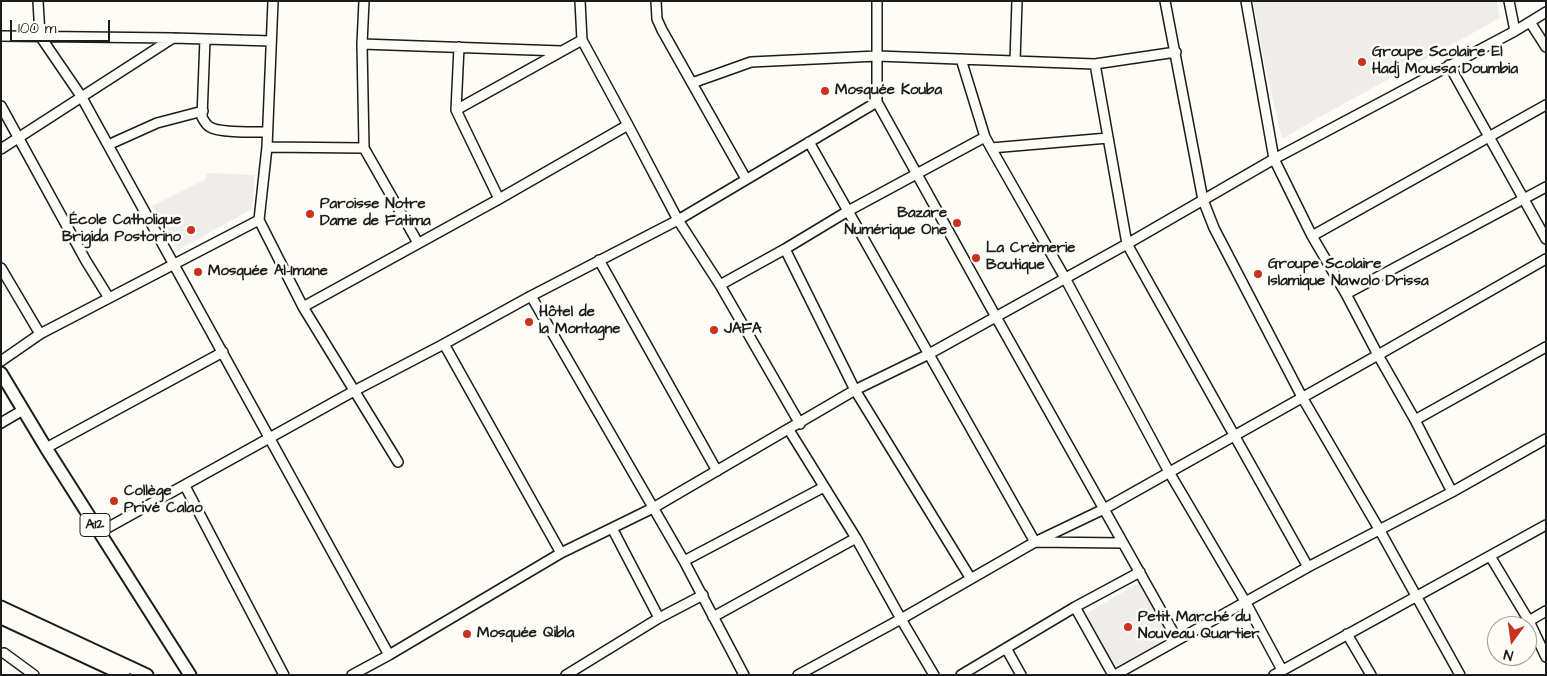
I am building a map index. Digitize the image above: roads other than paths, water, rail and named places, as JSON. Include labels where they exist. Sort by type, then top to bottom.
[{"type":"main road","name":"A12","points":[[1,373],[46,448],[190,675]]},
{"type":"main road","points":[[1,607],[144,674]]},
{"type":"main road","points":[[1,618],[124,675]]},
{"type":"street","points":[[38,1],[40,36],[81,96],[389,655]]},
{"type":"street","points":[[273,1],[267,147],[259,220],[303,307],[398,462]]},
{"type":"street","points":[[364,1],[362,44],[364,148],[418,243]]},
{"type":"street","points":[[580,1],[582,40],[678,220],[720,285],[800,424]]},
{"type":"street","points":[[656,1],[659,24],[746,179]]},
{"type":"street","points":[[877,1],[878,102],[1177,639]]},
{"type":"street","points":[[1014,61],[1017,1]]},
{"type":"street","points":[[1165,1],[1203,200],[1214,228],[1302,397],[1380,529],[1415,596],[1460,675]]},
{"type":"street","points":[[1246,1],[1274,159],[1312,236],[1415,420],[1452,492]]},
{"type":"street","points":[[1509,1],[1515,31]]},
{"type":"street","points":[[352,675],[561,553],[653,508],[800,424],[855,390],[929,354],[1127,244],[1274,159],[1515,31],[1546,12]]},
{"type":"street","points":[[1530,22],[1546,47]]},
{"type":"street","points":[[1,36],[271,41]]},
{"type":"street","points":[[1,149],[173,38]]},
{"type":"street","points":[[205,39],[202,117],[206,124],[211,128],[220,130],[267,132]]},
{"type":"street","points":[[456,110],[582,40]]},
{"type":"street","points":[[362,44],[561,51]]},
{"type":"street","points":[[459,47],[456,110],[499,198]]},
{"type":"street","points":[[692,83],[751,62],[877,56],[1095,64],[1176,52]]},
{"type":"street","points":[[961,59],[985,136],[991,148],[1065,278],[1169,472],[1246,603],[1278,672],[1546,525]]},
{"type":"street","points":[[1095,64],[1127,244],[1308,567]]},
{"type":"street","points":[[1449,65],[1546,239]]},
{"type":"street","points":[[100,532],[354,391],[678,220],[878,102]]},
{"type":"street","points":[[1312,236],[1546,105]]},
{"type":"street","points":[[1,106],[86,261],[109,298]]},
{"type":"street","points":[[108,145],[157,123],[203,110]]},
{"type":"street","points":[[303,307],[628,125]]},
{"type":"street","points":[[720,285],[848,211],[985,136]]},
{"type":"street","points":[[991,148],[1108,138]]},
{"type":"street","points":[[809,142],[1035,542]]},
{"type":"street","points":[[267,147],[364,148]]},
{"type":"street","points":[[1346,294],[1546,187]]},
{"type":"street","points":[[1,361],[40,334],[259,220]]},
{"type":"street","points":[[785,249],[855,390],[971,579]]},
{"type":"street","points":[[798,675],[1035,542],[1104,509],[1546,259]]},
{"type":"street","points":[[599,260],[717,471]]},
{"type":"street","points":[[1,268],[40,334]]},
{"type":"street","points":[[531,296],[684,561],[744,675]]},
{"type":"street","points":[[444,344],[561,553]]},
{"type":"street","points":[[1415,420],[1546,347]]},
{"type":"street","points":[[46,448],[223,352]]},
{"type":"street","points":[[1,424],[23,410]]},
{"type":"street","points":[[789,430],[856,538],[900,619],[934,675]]},
{"type":"street","points":[[1074,607],[1114,675],[1308,567],[1452,492],[1546,439]]},
{"type":"street","points":[[185,486],[284,675]]},
{"type":"street","points":[[684,561],[824,487]]},
{"type":"street","points":[[612,528],[659,618]]},
{"type":"street","points":[[713,616],[856,538]]},
{"type":"street","points":[[1035,542],[1123,543]]},
{"type":"street","points":[[1490,556],[1525,616]]},
{"type":"street","points":[[961,675],[1074,607],[1140,572]]},
{"type":"street","points":[[566,675],[659,618],[703,595]]},
{"type":"street","points":[[1347,634],[1371,675]]},
{"type":"street","points":[[1537,639],[1546,657]]},
{"type":"street","points":[[1006,648],[1021,675]]},
{"type":"street","points":[[4,654],[34,675]]},
{"type":"place","name":"Groupe Scolaire El Hadj Moussa Doumbia","points":[[1362,62]]},
{"type":"place","name":"Mosquée Kouba","points":[[825,91]]},
{"type":"place","name":"Paroisse Notre Dame de Fatima","points":[[310,214]]},
{"type":"place","name":"Bazare Numérique One","points":[[957,223]]},
{"type":"place","name":"École Catholique Brigida Postorino","points":[[191,230]]},
{"type":"place","name":"La Crèmerie Boutique","points":[[976,258]]},
{"type":"place","name":"Mosquée Al-Imane","points":[[198,272]]},
{"type":"place","name":"Groupe Scolaire Islamique Nawolo Drissa","points":[[1258,274]]},
{"type":"place","name":"Hôtel de la Montagne","points":[[529,322]]},
{"type":"place","name":"JAFA","points":[[714,330]]},
{"type":"place","name":"Collège Privé Calao","points":[[114,501]]},
{"type":"place","name":"Petit Marché du Nouveau Quartier","points":[[1128,627]]},
{"type":"place","name":"Mosquée Qibla","points":[[467,634]]}]
